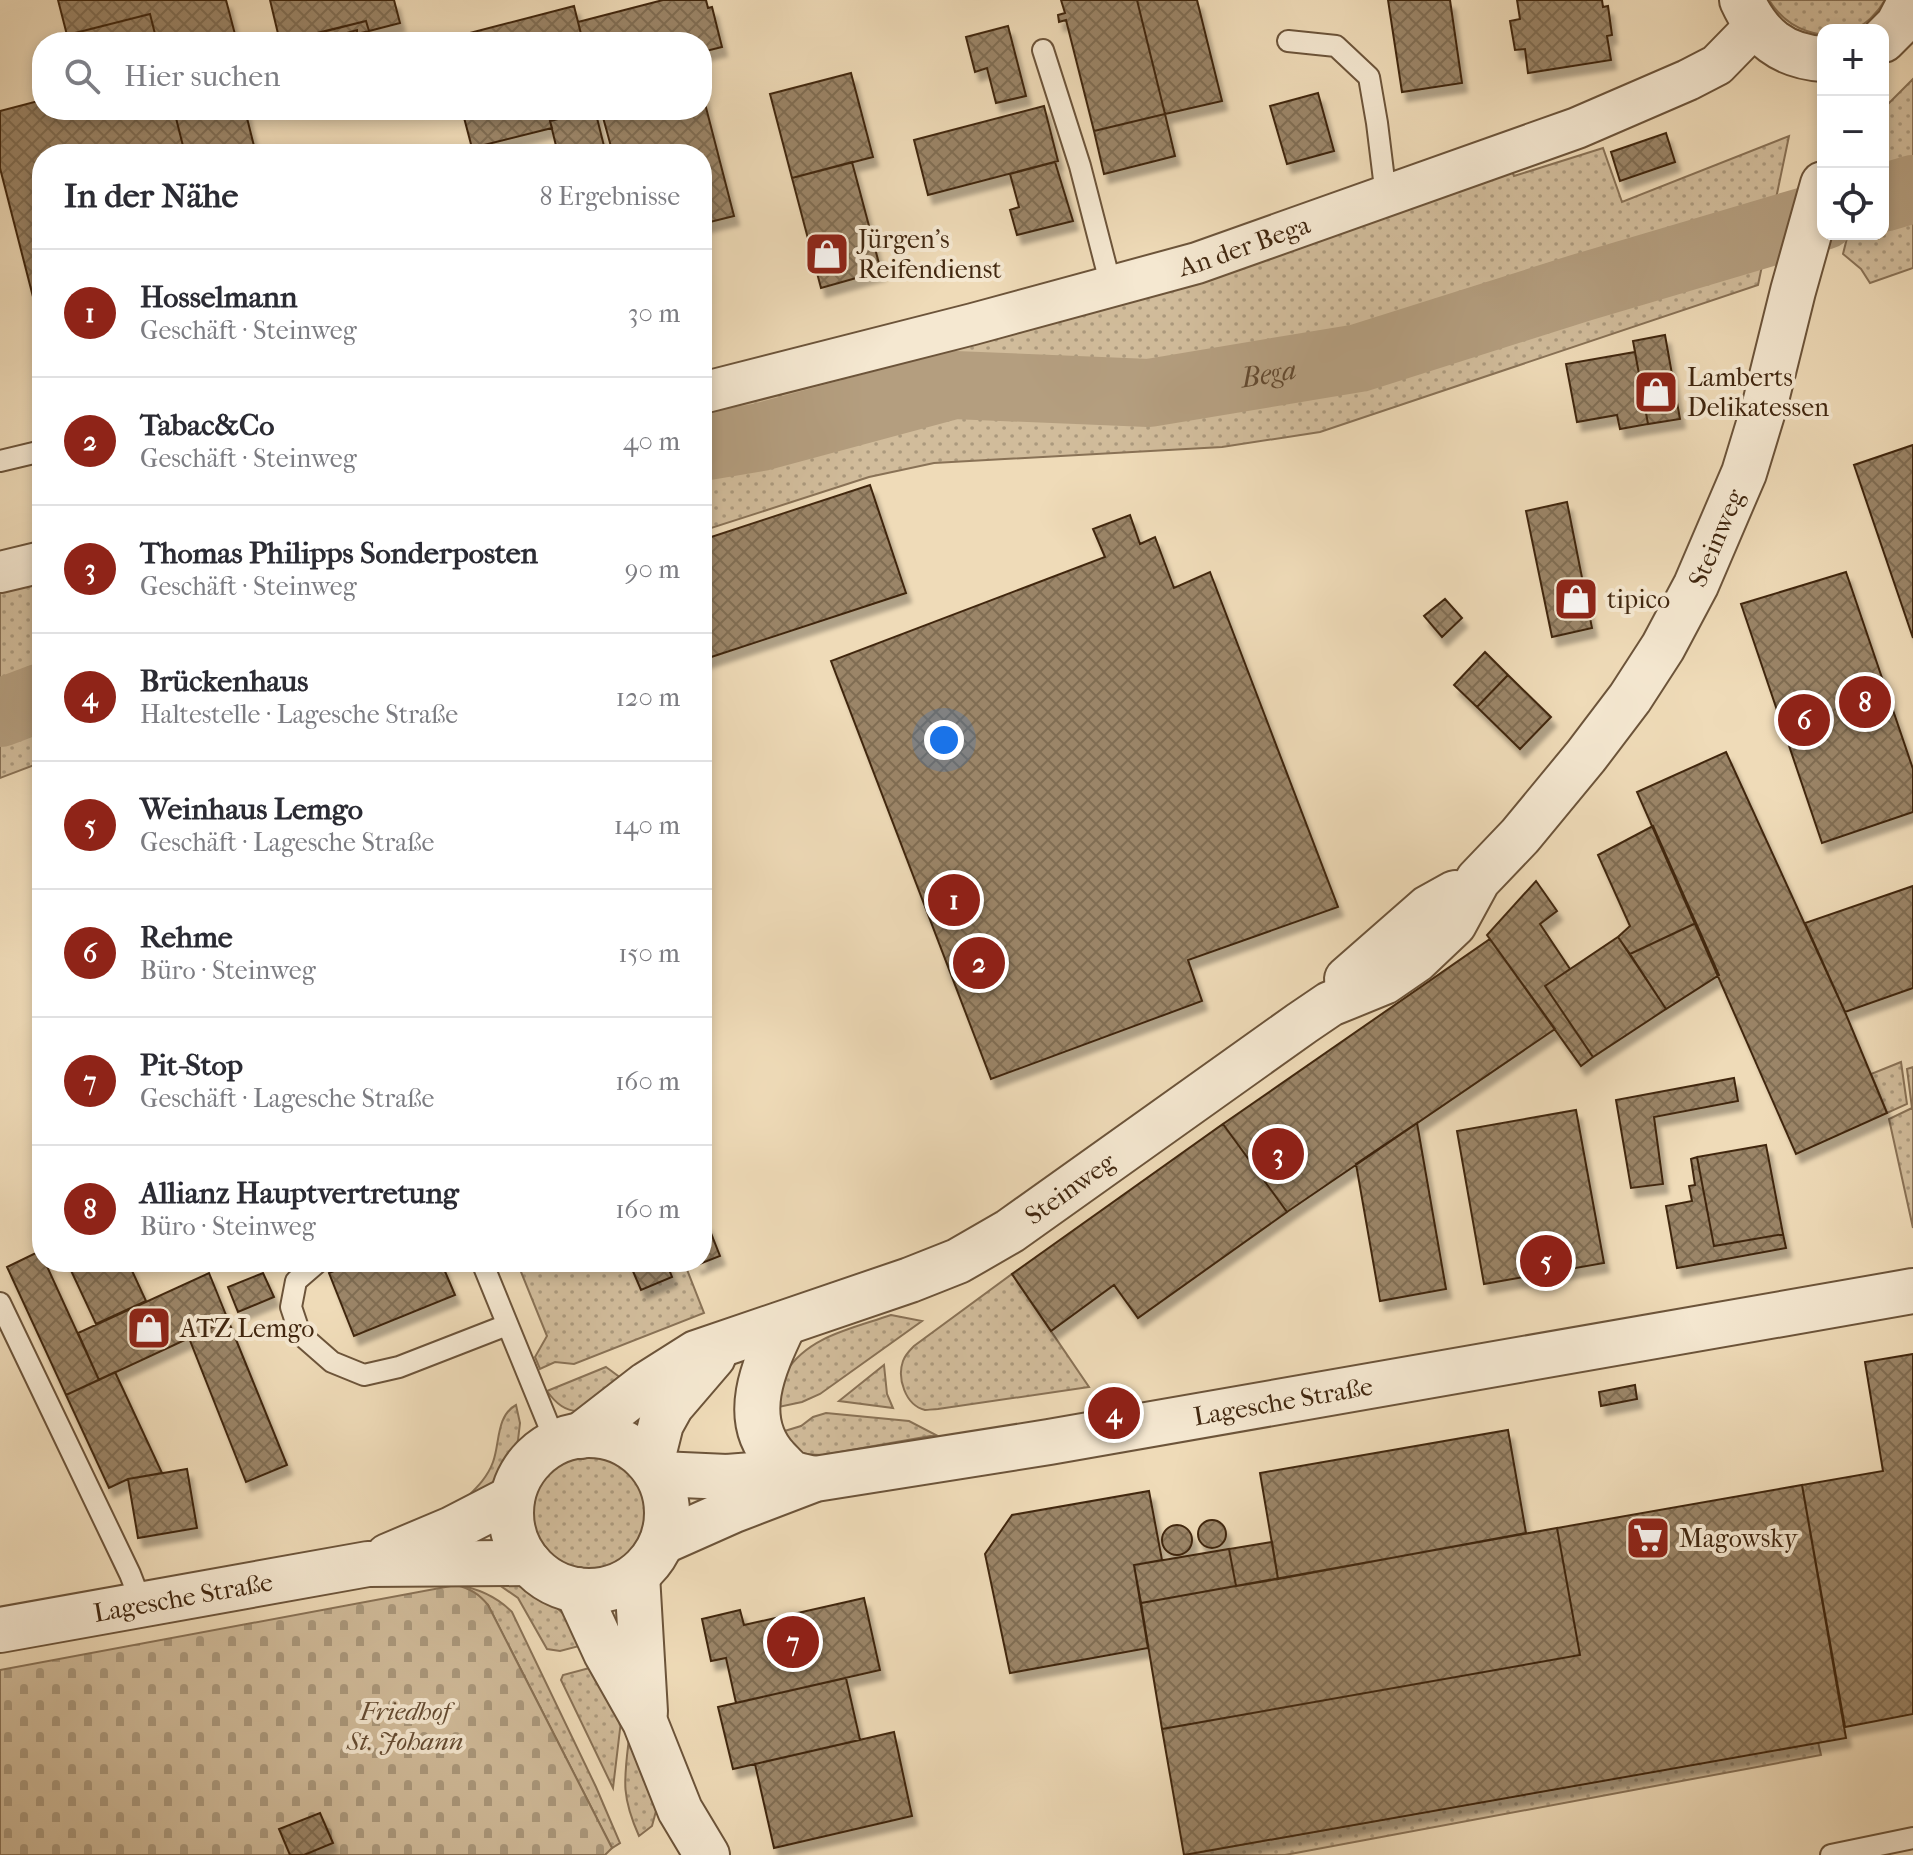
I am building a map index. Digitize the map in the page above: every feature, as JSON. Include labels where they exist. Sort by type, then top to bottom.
[{"type":"street","points":[[1889,34],[1898,25],[1911,0]]},
{"type":"street","points":[[1749,12],[1777,46],[1804,58],[1817,59]]},
{"type":"street","name":"An der Bega","points":[[712,390],[1197,263],[1577,128],[1717,65],[1749,12]]},
{"type":"street","name":"Steinweg","points":[[568,1440],[696,1353],[958,1261],[1010,1231],[1330,1004],[1348,977],[1428,908],[1478,880],[1520,836],[1630,698],[1663,647],[1696,585],[1744,473],[1817,205]]},
{"type":"street","points":[[0,572],[32,564]]},
{"type":"street","name":"Lagesche Straße","points":[[656,1469],[727,1477],[802,1475],[1049,1442],[1913,1291]]},
{"type":"street","points":[[784,1324],[765,1363],[759,1392],[758,1427],[768,1449],[802,1475]]},
{"type":"street","points":[[645,1722],[649,1558],[666,1516],[664,1494],[656,1469],[661,1424],[671,1406],[725,1343]]},
{"type":"street","points":[[649,1558],[620,1585],[591,1591],[552,1582],[529,1563],[516,1541],[511,1521],[512,1498],[521,1476],[536,1457],[568,1440],[602,1437],[622,1442],[639,1451],[656,1469]]},
{"type":"street","name":"Lagesche Straße","points":[[649,1558],[802,1475]]},
{"type":"street","name":"Lagesche Straße","points":[[368,1564],[452,1529],[512,1498]]},
{"type":"street","name":"Lagesche Straße","points":[[0,1630],[368,1564],[529,1563]]},
{"type":"street","points":[[577,1590],[606,1653],[645,1722],[680,1810],[707,1855]]},
{"type":"lane","points":[[1288,41],[1336,46],[1369,77],[1386,196]]},
{"type":"lane","points":[[1043,50],[1080,166],[1111,286]]},
{"type":"lane","points":[[0,461],[32,453]]},
{"type":"lane","points":[[306,1272],[296,1281],[291,1307],[300,1334],[332,1362],[364,1375],[399,1367],[507,1325]]},
{"type":"lane","points":[[486,1272],[507,1325],[568,1440]]},
{"type":"lane","points":[[0,1303],[142,1605]]},
{"type":"lane","points":[[1831,1855],[1913,1838]]},
{"type":"green space","points":[[1769,0],[1885,0],[1864,24],[1817,24],[1817,34],[1792,24]]},
{"type":"green space","points":[[1913,79],[1913,268],[1870,283],[1861,269],[1843,254],[1846,240],[1889,240],[1889,103]]},
{"type":"green space","points":[[1789,136],[1758,285],[1320,432],[1222,447],[934,463],[869,477],[712,528],[712,402],[1510,167],[1514,176],[1603,148],[1622,202]]},
{"type":"green space","points":[[32,579],[32,766],[0,778],[0,587]]},
{"type":"green space","points":[[1901,1062],[1907,1104],[1887,1113],[1871,1074]]},
{"type":"green space","points":[[1913,1067],[1913,1228],[1889,1119],[1912,1108],[1907,1069]]},
{"type":"green space","points":[[521,1272],[688,1272],[704,1313],[574,1364],[555,1362],[540,1369],[535,1357],[547,1336]]},
{"type":"green space","points":[[1012,1274],[1089,1387],[938,1409],[925,1410],[912,1403],[904,1390],[901,1375],[906,1355]]},
{"type":"green space","points":[[891,1315],[922,1321],[820,1394],[802,1402],[774,1408],[786,1372],[806,1350],[847,1329]]},
{"type":"green space","points":[[884,1365],[887,1394],[893,1408],[839,1401]]},
{"type":"green space","points":[[606,1367],[629,1384],[597,1405],[577,1411],[567,1409],[547,1391]]},
{"type":"green space","points":[[516,1405],[520,1423],[515,1448],[491,1486],[462,1502],[487,1474],[502,1423]]},
{"type":"green space","points":[[826,1413],[909,1421],[936,1435],[823,1455],[798,1451],[778,1433]]},
{"type":"green space","points":[[589,1455],[611,1460],[629,1472],[641,1490],[646,1512],[641,1534],[629,1552],[611,1564],[589,1569],[567,1564],[549,1552],[537,1534],[532,1512],[537,1490],[549,1472],[567,1460]]},
{"type":"green space","points":[[507,1578],[554,1605],[572,1622],[587,1644],[560,1651],[547,1649],[518,1598],[492,1580]]},
{"type":"green space","points":[[456,1585],[486,1594],[512,1612],[620,1843],[612,1848],[488,1605]]},
{"type":"green space","name":"Friedhof St. Johann","points":[[456,1585],[474,1592],[488,1605],[612,1848],[605,1855],[0,1855],[0,1670]]},
{"type":"green space","points":[[597,1666],[621,1721],[613,1788],[561,1680],[563,1675]]},
{"type":"green space","points":[[629,1738],[656,1811],[652,1826],[639,1836],[625,1788]]},
{"type":"green space","points":[[1818,1742],[1821,1755],[1285,1855],[1184,1855]]},
{"type":"building","points":[[58,0],[226,0],[234,32],[154,32],[150,14],[79,32],[66,32]]},
{"type":"building","points":[[270,0],[394,0],[400,23],[369,31],[366,21],[321,32],[278,32]]},
{"type":"building","points":[[663,0],[706,0],[708,8],[712,7],[722,47],[712,50],[712,32],[580,32],[578,22]]},
{"type":"building","points":[[1061,0],[1137,0],[1165,114],[1094,131],[1066,20],[1059,22],[1058,15],[1065,13]]},
{"type":"building","points":[[1137,0],[1197,0],[1222,101],[1165,114]]},
{"type":"building","points":[[1388,0],[1450,0],[1462,83],[1402,92]]},
{"type":"building","points":[[1517,0],[1602,0],[1603,7],[1608,6],[1612,35],[1607,36],[1611,60],[1528,73],[1525,49],[1515,50],[1510,21],[1520,19]]},
{"type":"building","points":[[574,6],[580,32],[474,32]]},
{"type":"building","points":[[150,14],[154,32],[79,32]]},
{"type":"building","points":[[366,21],[369,31],[357,30],[323,32]]},
{"type":"building","points":[[1008,26],[1026,96],[996,103],[987,68],[975,72],[966,37]]},
{"type":"building","points":[[851,73],[873,157],[792,178],[770,94]]},
{"type":"building","points":[[1318,93],[1334,151],[1287,164],[1270,106]]},
{"type":"building","points":[[32,103],[32,120],[176,120],[182,144],[32,144],[32,293],[0,168],[0,111]]},
{"type":"building","points":[[1044,106],[1058,161],[928,195],[914,140]]},
{"type":"building","points":[[1165,114],[1175,156],[1104,174],[1094,131]]},
{"type":"building","points":[[176,120],[248,120],[254,144],[182,144]]},
{"type":"building","points":[[465,120],[554,120],[550,121],[552,128],[488,144],[471,144]]},
{"type":"building","points":[[598,120],[604,144],[556,144],[550,121]]},
{"type":"building","points":[[604,120],[709,120],[734,216],[712,222],[712,144],[610,144]]},
{"type":"building","points":[[1666,133],[1675,162],[1620,181],[1611,152]]},
{"type":"building","points":[[852,162],[881,271],[821,288],[792,178]]},
{"type":"building","points":[[1055,162],[1073,221],[1017,235],[1010,210],[1019,207],[1010,174]]},
{"type":"building","points":[[1665,335],[1680,419],[1648,424],[1633,341]]},
{"type":"building","points":[[1635,352],[1648,424],[1620,429],[1617,415],[1577,422],[1566,364]]},
{"type":"building","points":[[1913,445],[1913,638],[1854,465]]},
{"type":"building","points":[[870,485],[906,593],[712,657],[712,537]]},
{"type":"building","points":[[1567,502],[1592,628],[1552,637],[1526,511]]},
{"type":"building","points":[[1130,515],[1140,544],[1155,537],[1174,588],[1210,572],[1338,907],[1188,960],[1202,1001],[991,1079],[831,661],[1105,557],[1093,529]]},
{"type":"building","points":[[1846,572],[1913,769],[1913,812],[1822,843],[1741,604]]},
{"type":"building","points":[[1445,599],[1462,618],[1442,637],[1424,616]]},
{"type":"building","points":[[1485,652],[1508,675],[1477,707],[1454,685]]},
{"type":"building","points":[[1508,675],[1551,717],[1520,749],[1477,707]]},
{"type":"building","points":[[1726,752],[1845,1012],[1887,1113],[1796,1154],[1637,792]]},
{"type":"building","points":[[1653,826],[1696,923],[1630,954],[1618,937],[1630,926],[1598,855]]},
{"type":"building","points":[[1536,881],[1557,911],[1540,924],[1570,969],[1545,986],[1593,1057],[1581,1066],[1487,935]]},
{"type":"building","points":[[1913,886],[1913,988],[1845,1012],[1805,923]]},
{"type":"building","points":[[1696,923],[1719,975],[1666,1009],[1630,954]]},
{"type":"building","points":[[1618,937],[1666,1009],[1593,1057],[1545,986]]},
{"type":"building","points":[[1490,939],[1555,1029],[1287,1212],[1223,1124]]},
{"type":"building","points":[[1734,1078],[1738,1101],[1654,1117],[1663,1184],[1631,1188],[1616,1100]]},
{"type":"building","points":[[1576,1110],[1604,1263],[1484,1284],[1457,1131]]},
{"type":"building","points":[[1417,1123],[1446,1289],[1380,1301],[1356,1164]]},
{"type":"building","points":[[1223,1124],[1287,1212],[1138,1318],[1114,1285],[1051,1331],[1012,1274]]},
{"type":"building","points":[[1766,1145],[1783,1234],[1714,1246],[1697,1157]]},
{"type":"building","points":[[1697,1157],[1714,1246],[1783,1234],[1786,1248],[1677,1268],[1666,1206],[1692,1201],[1689,1186],[1695,1185],[1691,1159]]},
{"type":"building","points":[[712,1236],[720,1256],[712,1259]]},
{"type":"building","points":[[32,1255],[32,1272],[50,1272],[99,1380],[66,1395],[7,1267]]},
{"type":"building","points":[[72,1272],[133,1272],[146,1301],[96,1324]]},
{"type":"building","points":[[445,1272],[455,1295],[354,1336],[329,1273]]},
{"type":"building","points":[[633,1272],[670,1272],[672,1277],[641,1290]]},
{"type":"building","name":"ATZ Lemgo","points":[[209,1273],[228,1320],[99,1380],[78,1333]]},
{"type":"building","points":[[263,1273],[274,1297],[238,1312],[228,1287]]},
{"type":"building","points":[[228,1320],[287,1465],[246,1482],[189,1338]]},
{"type":"building","points":[[1913,1354],[1913,1714],[1845,1727],[1802,1485],[1883,1471],[1865,1362]]},
{"type":"building","points":[[115,1372],[162,1473],[128,1479],[109,1488],[66,1395]]},
{"type":"building","points":[[1635,1385],[1637,1399],[1601,1406],[1599,1392]]},
{"type":"building","points":[[1508,1430],[1526,1533],[1278,1579],[1260,1473]]},
{"type":"building","points":[[187,1469],[197,1528],[138,1538],[128,1479]]},
{"type":"building","points":[[1802,1485],[1846,1738],[1184,1855],[1162,1729],[1580,1655],[1557,1528]]},
{"type":"building","points":[[1149,1491],[1162,1560],[1134,1565],[1148,1648],[1010,1673],[985,1554],[1012,1515]]},
{"type":"building","points":[[1212,1520],[1222,1524],[1226,1534],[1222,1544],[1212,1548],[1202,1544],[1198,1534],[1202,1524]]},
{"type":"building","points":[[1177,1525],[1187,1530],[1192,1540],[1187,1550],[1177,1555],[1167,1550],[1162,1540],[1167,1530]]},
{"type":"building","points":[[1557,1528],[1580,1655],[1162,1729],[1141,1603]]},
{"type":"building","points":[[1272,1542],[1278,1579],[1236,1586],[1229,1549]]},
{"type":"building","points":[[1229,1549],[1236,1586],[1141,1603],[1134,1565]]},
{"type":"building","points":[[864,1598],[880,1670],[736,1703],[726,1658],[711,1661],[702,1619],[740,1610],[744,1625]]},
{"type":"building","points":[[846,1678],[860,1740],[733,1769],[718,1707]]},
{"type":"building","points":[[894,1732],[912,1816],[774,1848],[755,1764]]},
{"type":"building","points":[[320,1813],[333,1843],[304,1855],[290,1855],[279,1829]]},
{"type":"waterway","name":"Bega","points":[[1889,196],[1913,189]]},
{"type":"waterway","name":"Bega","points":[[712,445],[761,437],[954,385],[1149,393],[1359,358],[1817,218]]},
{"type":"waterway","name":"Bega","points":[[0,713],[32,701]]},
{"type":"place","name":"Jürgen's Reifendienst","points":[[827,254]]},
{"type":"place","name":"Lamberts Delikatessen","points":[[1656,392]]},
{"type":"place","name":"tipico","points":[[1576,599]]},
{"type":"place","name":"Allianz Hauptvertretung","points":[[1865,702]]},
{"type":"place","name":"Rehme","points":[[1804,720]]},
{"type":"place","name":"Hosselmann","points":[[954,900]]},
{"type":"place","name":"Tabac&Co","points":[[979,963]]},
{"type":"place","name":"Thomas Philipps Sonderposten","points":[[1278,1154]]},
{"type":"place","name":"Weinhaus Lemgo","points":[[1546,1261]]},
{"type":"place","name":"ATZ Lemgo","points":[[149,1328]]},
{"type":"place","name":"Brückenhaus","points":[[1114,1413]]},
{"type":"place","name":"Magowsky","points":[[1648,1538]]},
{"type":"place","name":"Pit-Stop","points":[[793,1642]]}]
